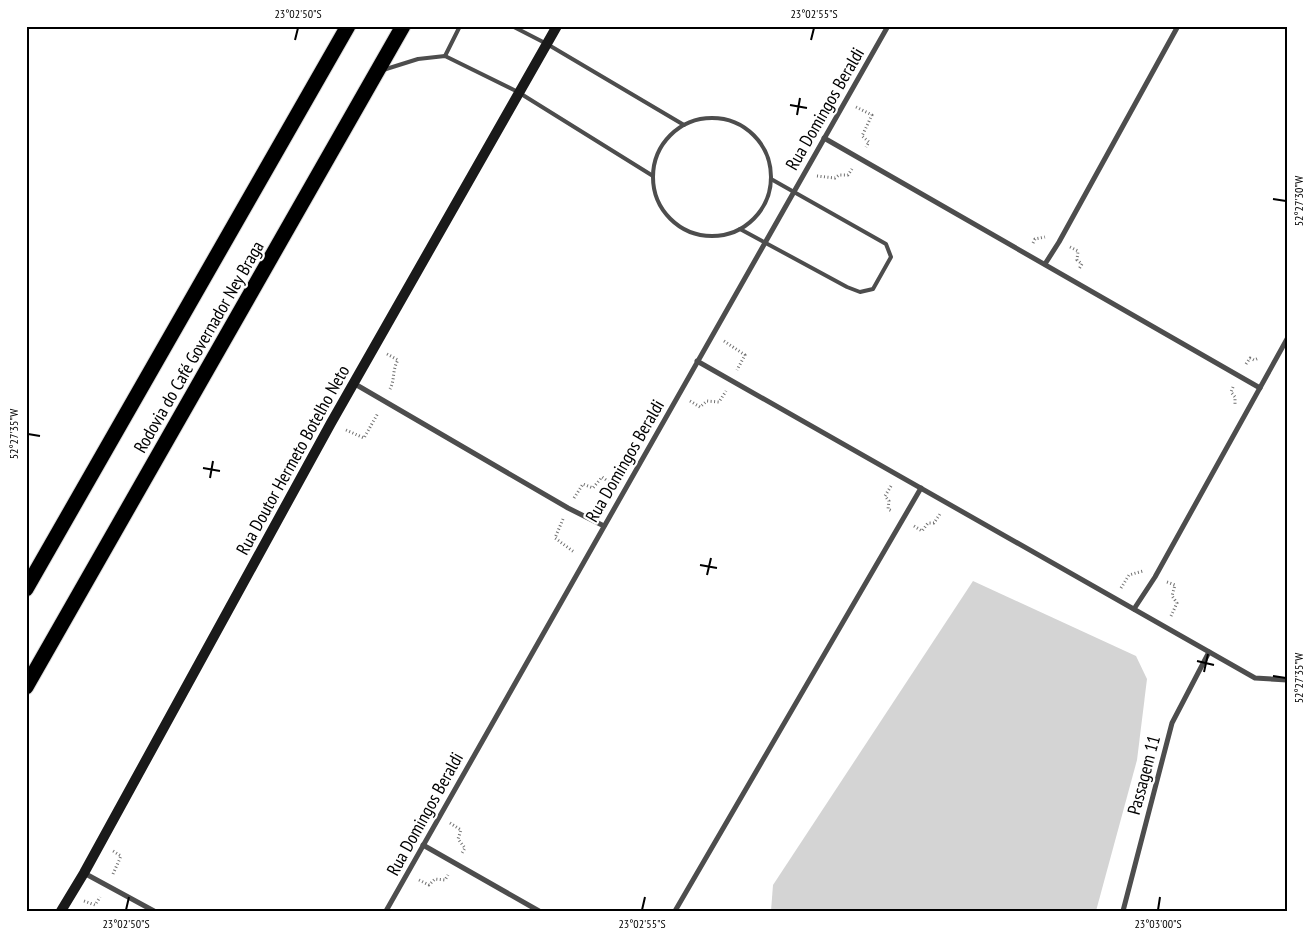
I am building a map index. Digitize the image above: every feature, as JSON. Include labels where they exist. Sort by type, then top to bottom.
[{"type":"highway","name":"Rodovia do Café Governador Ney Braga","points":[[26,589],[348,26]]},
{"type":"highway","name":"Rodovia do Café Governador Ney Braga","points":[[26,687],[403,26]]},
{"type":"street","name":"Rua Doutor Hermeto Botelho Neto","points":[[61,911],[84,873],[518,92],[557,26]]},
{"type":"street","name":"Rua Domingos Beraldi","points":[[386,911],[888,26]]},
{"type":"street","points":[[1044,264],[1059,242],[1178,26]]},
{"type":"street","points":[[824,138],[1260,388]]},
{"type":"street","points":[[1134,610],[1160,569],[1287,339]]},
{"type":"street","points":[[697,360],[1255,678],[1287,680]]},
{"type":"street","points":[[355,384],[568,508],[604,526]]},
{"type":"street","points":[[675,911],[920,488]]},
{"type":"street","name":"Passagem 11","points":[[1123,911],[1172,723],[1209,652]]},
{"type":"street","points":[[423,845],[539,911]]},
{"type":"street","points":[[84,873],[154,911]]},
{"type":"lane","points":[[445,56],[460,26]]},
{"type":"lane","points":[[512,26],[547,44],[684,125]]},
{"type":"lane","points":[[378,71],[418,59],[445,56],[518,92],[653,176]]},
{"type":"lane","points":[[714,118],[729,120],[756,136],[764,149],[770,164],[772,179],[769,194],[753,220],[740,229],[726,235],[710,237],[695,234],[681,228],[660,206],[653,176],[656,160],[662,146],[684,125],[714,118]]},
{"type":"lane","points":[[740,229],[847,287],[860,292],[873,289],[891,257],[886,244],[772,179]]},
{"type":"path","points":[[585,560],[555,538],[568,508],[583,484],[593,488],[602,477],[623,492]]},
{"type":"shaded area","points":[[973,581],[1136,656],[1147,679],[1137,760],[1096,911],[771,911],[773,885]]}]
